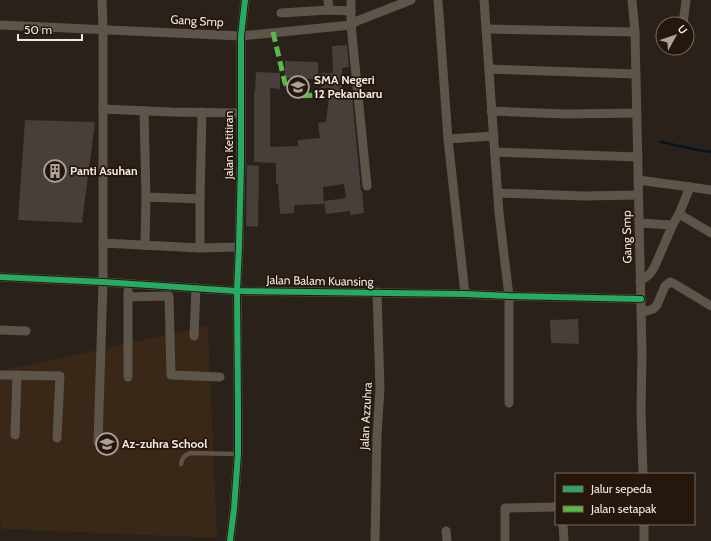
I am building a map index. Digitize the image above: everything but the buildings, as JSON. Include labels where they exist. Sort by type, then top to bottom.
[{"type":"street","points":[[98,442],[103,282],[102,0]]},
{"type":"street","name":"Jalan Ketitiran","points":[[230,541],[238,454],[237,291],[241,165],[241,36],[245,0]]},
{"type":"street","points":[[328,0],[329,10]]},
{"type":"street","points":[[351,0],[351,26],[367,186]]},
{"type":"street","name":"Gang Smp","points":[[0,25],[241,36],[351,26],[357,21],[411,0]]},
{"type":"street","points":[[438,0],[448,140],[464,294]]},
{"type":"street","points":[[484,0],[499,213],[509,296],[509,403]]},
{"type":"street","name":"Gang Smp","points":[[632,0],[635,32],[637,113],[643,473]]},
{"type":"street","points":[[684,16],[686,0]]},
{"type":"street","points":[[281,13],[329,10],[351,11]]},
{"type":"street","points":[[486,29],[635,32]]},
{"type":"street","points":[[489,69],[636,74]]},
{"type":"street","points":[[103,109],[240,113]]},
{"type":"street","points":[[144,111],[146,197],[145,245]]},
{"type":"street","points":[[491,111],[565,114],[637,113]]},
{"type":"street","points":[[200,248],[202,112]]},
{"type":"street","points":[[448,140],[494,136]]},
{"type":"street","points":[[495,152],[638,157]]},
{"type":"street","points":[[638,180],[711,190]]},
{"type":"street","points":[[640,281],[649,275],[654,268],[690,187]]},
{"type":"street","points":[[498,193],[584,196],[638,195]]},
{"type":"street","points":[[146,197],[200,198]]},
{"type":"street","points":[[679,214],[711,233]]},
{"type":"street","points":[[639,223],[668,226],[673,224]]},
{"type":"street","points":[[103,243],[200,248],[239,247]]},
{"type":"street","name":"Jalan Balam Kuansing","points":[[0,278],[103,282],[237,291],[377,292],[641,299]]},
{"type":"street","points":[[641,310],[647,311],[657,306],[665,286],[670,282],[710,304]]},
{"type":"street","points":[[128,284],[128,377]]},
{"type":"street","points":[[194,336],[196,288]]},
{"type":"street","name":"Jalan Azzuhra","points":[[375,541],[377,436],[380,388],[377,292]]},
{"type":"street","points":[[128,297],[168,296],[171,375],[220,377]]},
{"type":"street","points":[[0,330],[26,331]]},
{"type":"street","points":[[0,375],[60,376],[57,438]]},
{"type":"street","points":[[15,435],[17,375]]},
{"type":"street","points":[[505,541],[505,508],[555,507]]},
{"type":"street","points":[[563,525],[564,541]]},
{"type":"street","points":[[644,525],[644,541]]},
{"type":"street","points":[[446,531],[447,541]]},
{"type":"lane","points":[[181,464],[181,459],[190,453],[238,454]]},
{"type":"shaded area","name":"Az-zuhra School","points":[[208,326],[217,538],[2,529],[0,516],[0,371]]},
{"type":"waterway","points":[[661,142],[711,152]]},
{"type":"marked path","points":[[273,32],[285,83],[291,91],[300,96],[317,95]]},
{"type":"cycle path","points":[[230,541],[238,454],[237,291],[241,165],[241,36],[245,0]]},
{"type":"cycle path","points":[[0,277],[237,291],[465,294],[641,299]]},
{"type":"place","name":"SMA Negeri 12 Pekanbaru","points":[[298,87]]},
{"type":"place","name":"Panti Asuhan","points":[[55,171]]},
{"type":"place","name":"Az-zuhra School","points":[[107,444]]}]
